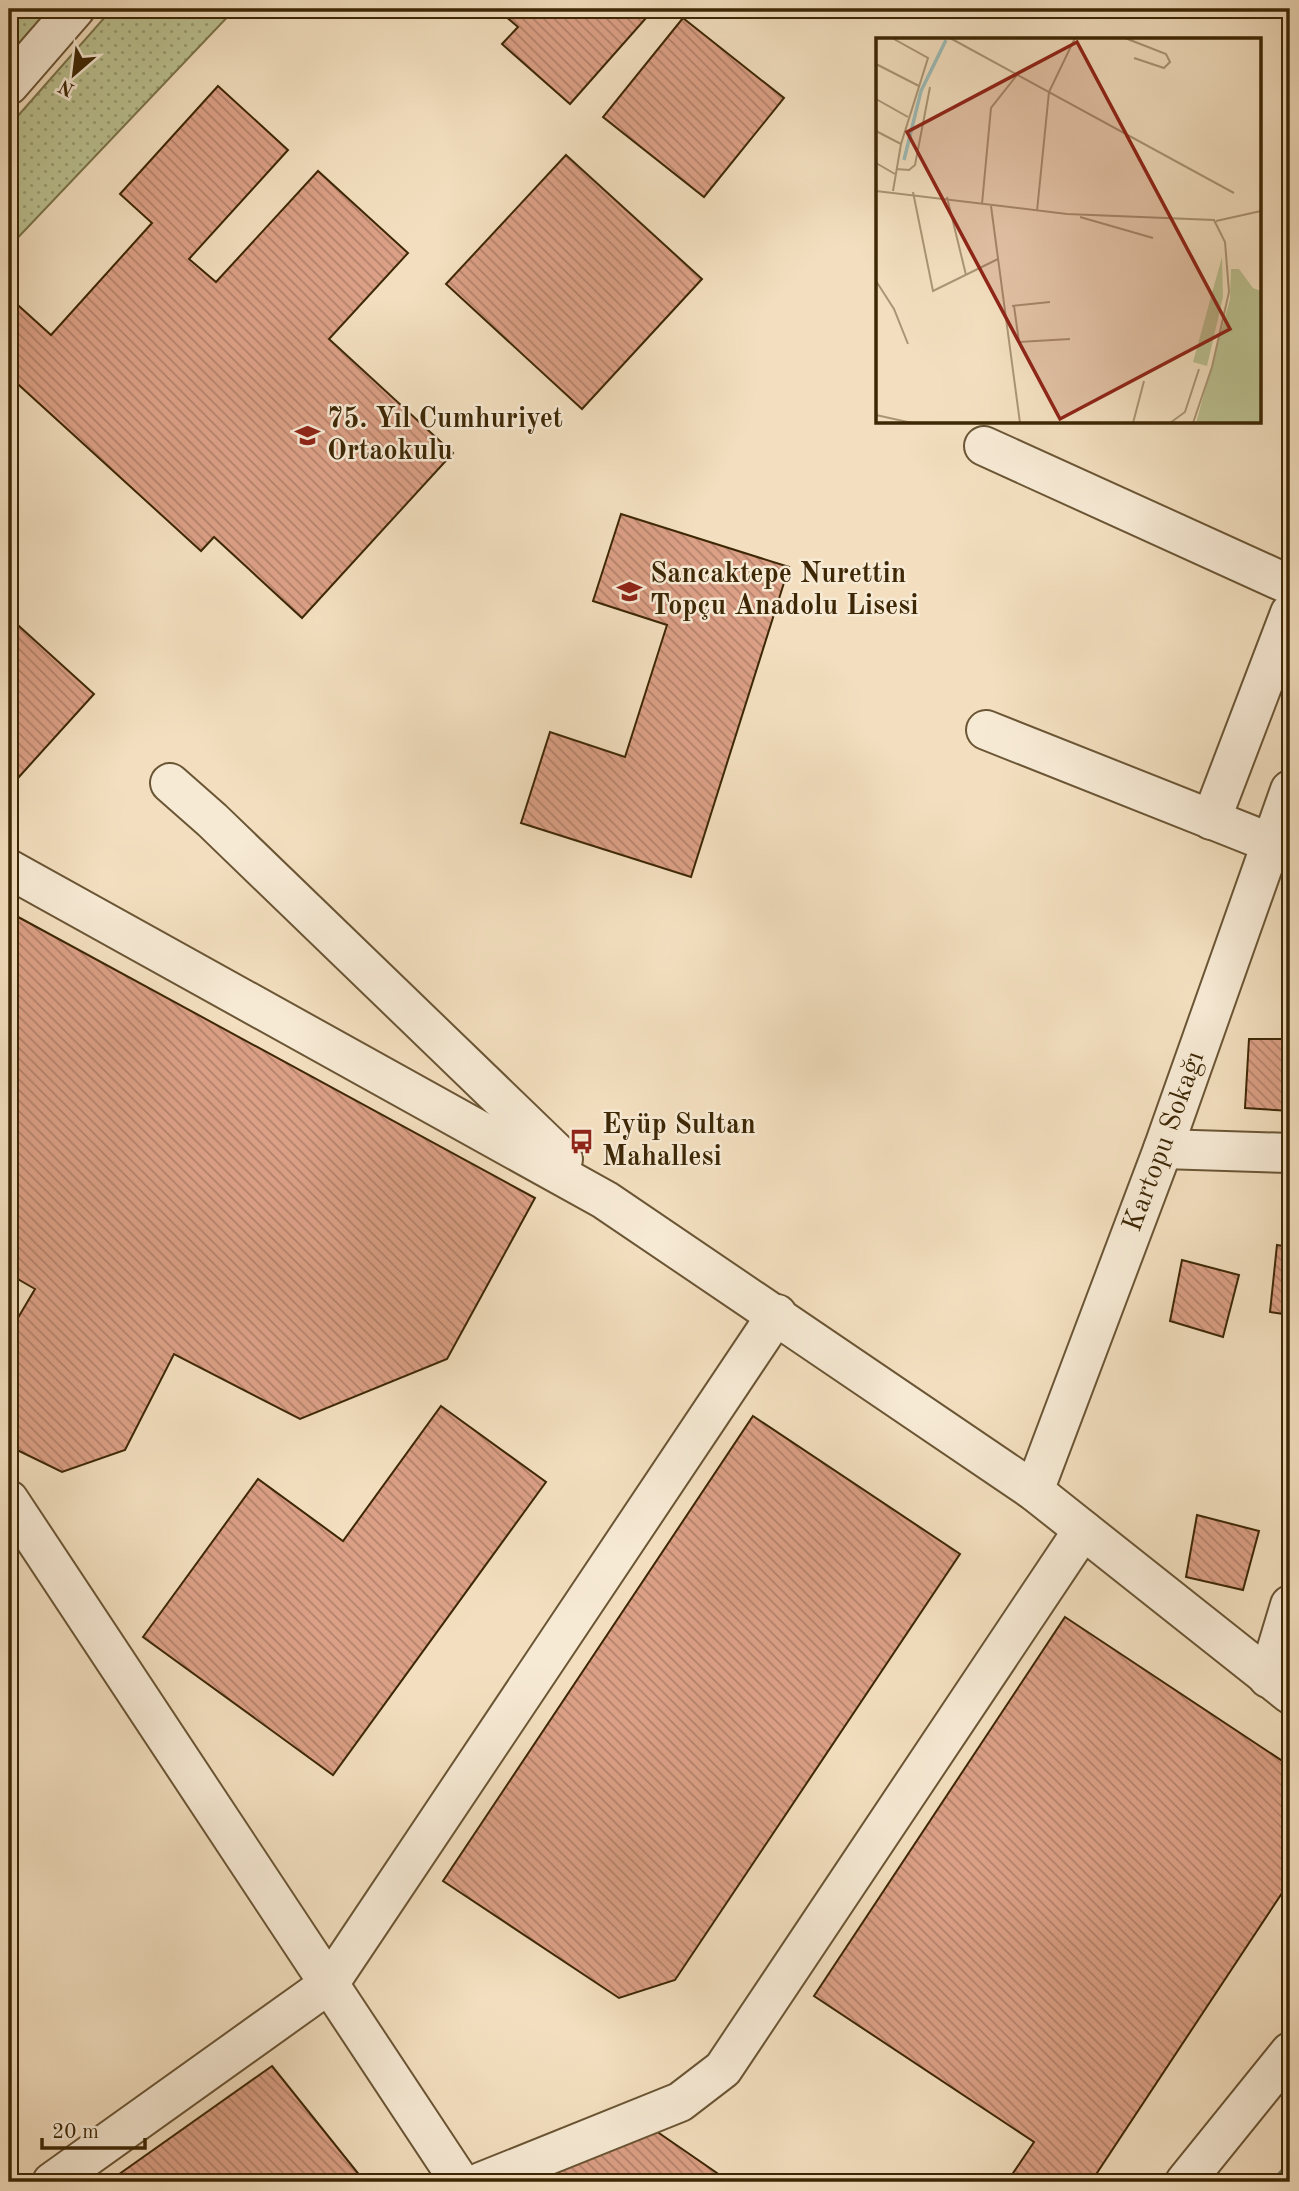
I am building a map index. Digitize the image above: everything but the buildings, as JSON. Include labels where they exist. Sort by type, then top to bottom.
[{"type":"street","points":[[9,85],[75,9]]},
{"type":"street","points":[[984,446],[1290,585]]},
{"type":"street","points":[[1212,820],[1290,613]]},
{"type":"street","points":[[986,730],[1271,843]]},
{"type":"street","points":[[170,783],[212,820],[605,1200]]},
{"type":"street","name":"Kartopu Sokağı","points":[[1034,1491],[1163,1149],[1290,790]]},
{"type":"street","points":[[9,869],[605,1200],[777,1314],[1034,1491],[1279,1686]]},
{"type":"street","points":[[1163,1149],[1290,1153]]},
{"type":"street","points":[[52,2182],[329,1984],[777,1314]]},
{"type":"street","points":[[9,1500],[460,2182]]},
{"type":"street","points":[[481,2182],[680,2102],[723,2069],[1083,1530]]},
{"type":"street","points":[[1279,1686],[1290,1605]]},
{"type":"street","points":[[1185,2182],[1290,2052]]},
{"type":"green space","points":[[9,9],[60,9],[9,62]]},
{"type":"green space","points":[[112,9],[235,9],[9,247],[9,126]]},
{"type":"waterway","points":[[1276,2182],[1290,2167]]},
{"type":"place","name":"75. Yıl Cumhuriyet Ortaokulu","points":[[307,436]]},
{"type":"place","name":"Sancaktepe Nurettin Topçu Anadolu Lisesi","points":[[630,591]]},
{"type":"place","name":"Eyüp Sultan Mahallesi","points":[[582,1142]]}]
